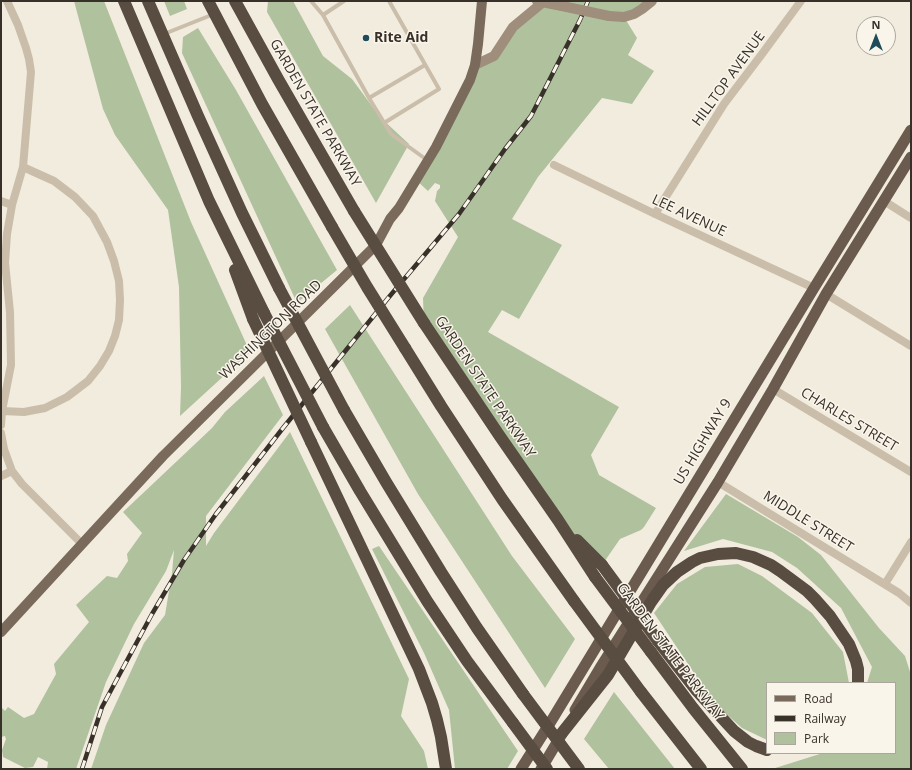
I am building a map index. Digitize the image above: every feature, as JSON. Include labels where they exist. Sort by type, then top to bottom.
[{"type":"highway","points":[[124,1],[259,316],[311,442],[419,669],[437,720],[446,769]]},
{"type":"highway","points":[[148,1],[233,193],[279,288],[344,410],[433,560],[477,628],[523,694],[579,769]]},
{"type":"highway","points":[[208,1],[275,127],[332,227],[441,406],[502,499],[574,601],[641,692],[701,769]]},
{"type":"highway","name":"GARDEN STATE PARKWAY","points":[[235,1],[354,211],[424,323],[595,577],[693,708],[742,769]]},
{"type":"highway","name":"US HIGHWAY 9","points":[[521,769],[911,130]]},
{"type":"highway","points":[[540,769],[600,668],[718,482],[773,389],[826,294],[911,157]]},
{"type":"highway","points":[[259,316],[360,491],[435,613],[467,661],[547,769]]},
{"type":"highway","points":[[558,520],[602,565],[697,691],[734,731],[752,744],[766,750]]},
{"type":"highway","points":[[562,733],[608,675],[651,602],[663,585],[688,564],[700,558],[718,554],[736,553],[753,557],[771,565],[807,591],[830,616],[849,644],[858,669],[858,682]]},
{"type":"main road","name":"WASHINGTON ROAD","points":[[1,632],[163,456],[376,245],[390,219],[436,148],[470,80],[475,65],[482,1]]},
{"type":"main road","points":[[475,65],[494,56],[512,27],[539,2],[610,16],[624,17],[642,10],[652,1]]},
{"type":"street","points":[[1,425],[2,411],[11,365],[10,312],[5,263],[7,234],[12,205],[22,167],[31,72],[26,48],[7,1]]},
{"type":"street","name":"HILLTOP AVENUE","points":[[655,214],[724,104],[801,1]]},
{"type":"street","name":"LEE AVENUE","points":[[554,166],[814,288]]},
{"type":"street","points":[[2,411],[24,412],[45,408],[67,397],[83,385],[100,366],[109,351],[119,320],[119,281],[107,242],[93,216],[75,197],[54,181],[22,167]]},
{"type":"street","points":[[1,201],[12,205]]},
{"type":"street","points":[[884,201],[911,218]]},
{"type":"street","points":[[826,294],[911,346]]},
{"type":"street","name":"CHARLES STREET","points":[[773,389],[911,472]]},
{"type":"street","points":[[1,433],[4,449],[12,471],[22,484],[82,544]]},
{"type":"street","points":[[1,476],[12,471]]},
{"type":"street","name":"MIDDLE STREET","points":[[718,482],[885,584],[911,603]]},
{"type":"street","points":[[885,584],[911,542]]},
{"type":"lane","points":[[311,1],[323,15],[369,98],[391,134],[428,161]]},
{"type":"lane","points":[[323,15],[344,1]]},
{"type":"lane","points":[[384,123],[439,89],[389,1]]},
{"type":"lane","points":[[162,34],[214,14]]},
{"type":"lane","points":[[369,98],[425,65]]},
{"type":"green space","points":[[74,1],[104,1],[191,222],[250,352],[180,416],[181,387],[179,287],[168,210],[115,135],[103,109]]},
{"type":"green space","points":[[164,1],[184,1],[187,9],[170,16]]},
{"type":"green space","points":[[268,1],[293,1],[323,56],[352,79],[380,117],[409,144],[376,203],[267,12]]},
{"type":"green space","points":[[537,1],[652,1],[624,17],[637,38],[628,55],[654,71],[632,104],[602,98],[538,177],[512,219],[562,245],[519,319],[502,310],[488,332],[619,407],[591,455],[599,475],[656,508],[641,530],[620,539],[602,565],[558,520],[424,323],[423,298],[458,237],[435,201],[440,185],[435,183],[428,191],[416,180],[475,65],[494,55]]},
{"type":"green space","points":[[198,28],[236,90],[337,270],[297,303],[182,53],[183,37]]},
{"type":"green space","points":[[350,305],[512,556],[575,639],[545,688],[418,494],[325,329]]},
{"type":"green space","points":[[264,376],[283,415],[206,516],[206,546],[214,533],[290,432],[409,679],[401,716],[424,751],[428,769],[91,769],[106,725],[144,643],[165,615],[174,550],[166,571],[134,624],[106,682],[76,769],[47,769],[48,762],[38,757],[33,767],[25,768],[3,757],[2,750],[6,739],[5,736],[1,737],[1,707],[5,711],[8,707],[24,718],[34,714],[56,674],[54,664],[89,622],[76,605],[107,576],[117,578],[128,561],[127,554],[142,533],[123,512],[212,428],[225,412]]},
{"type":"green space","points":[[726,494],[798,537],[821,555],[879,628],[905,656],[911,675],[911,766],[909,769],[772,769],[820,754],[896,754],[896,682],[867,682],[872,667],[841,608],[797,568],[772,552],[723,539],[684,551]]},
{"type":"green space","points":[[379,546],[518,751],[507,769],[455,769],[449,710],[424,653],[372,549]]},
{"type":"green space","points":[[738,564],[762,576],[812,613],[843,652],[849,682],[766,682],[766,740],[742,728],[714,703],[654,613],[677,584],[705,567]]},
{"type":"green space","points":[[614,692],[675,769],[609,769],[584,739]]},
{"type":"railway","points":[[82,769],[102,707],[152,614],[184,560],[216,514],[283,428],[389,297],[459,214],[505,149],[531,116],[580,20],[588,1]]},
{"type":"place","name":"Rite Aid","points":[[366,38]]}]
